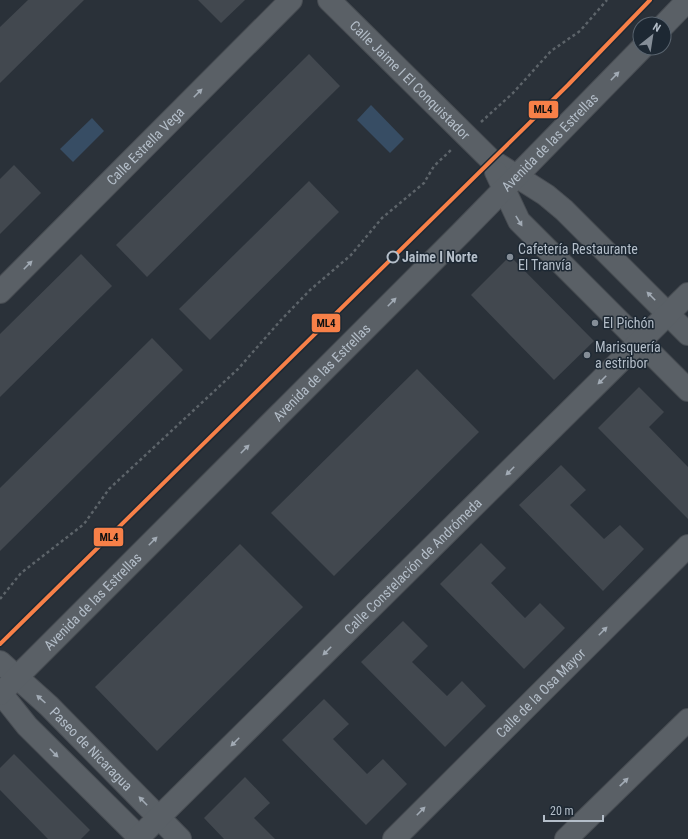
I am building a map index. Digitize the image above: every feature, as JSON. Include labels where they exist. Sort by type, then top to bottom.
[{"type":"street","name":"Calle Estrella Vega","points":[[0,292],[291,0]]},
{"type":"street","name":"Calle Jaime I El Conquistador","points":[[329,0],[491,160],[511,183],[519,221],[523,227],[688,390]]},
{"type":"street","points":[[672,17],[688,0]]},
{"type":"street","name":"Avenida de las Estrellas","points":[[0,693],[511,183],[634,56]]},
{"type":"street","points":[[511,183],[546,195],[564,210],[688,334]]},
{"type":"street","name":"Calle Constelación de Andrómeda","points":[[139,838],[158,817],[688,294]]},
{"type":"street","name":"Calle de la Osa Mayor","points":[[394,839],[688,546]]},
{"type":"street","name":"Paseo de Nicaragua","points":[[0,662],[49,706],[180,839]]},
{"type":"street","points":[[0,693],[27,726],[139,838]]},
{"type":"street","points":[[566,839],[688,720]]},
{"type":"path","points":[[0,599],[21,573],[84,524],[109,489],[238,369],[281,320],[310,290],[351,256],[382,218],[424,182],[434,166],[513,93],[550,51],[580,31],[607,0]]},
{"type":"water","points":[[371,105],[404,139],[390,153],[357,120]]},
{"type":"water","points":[[92,118],[104,131],[73,162],[60,149]]},
{"type":"building","points":[[28,0],[84,0],[0,83],[0,27]]},
{"type":"building","points":[[198,0],[245,0],[221,23]]},
{"type":"building","points":[[309,54],[340,86],[147,277],[116,245]]},
{"type":"building","points":[[14,165],[41,193],[0,234],[0,179]]},
{"type":"building","points":[[309,181],[339,212],[210,340],[179,309]]},
{"type":"building","points":[[81,254],[112,286],[0,397],[0,334]]},
{"type":"building","points":[[510,256],[594,341],[554,380],[471,295]]},
{"type":"building","points":[[152,338],[183,370],[0,551],[0,488]]},
{"type":"building","points":[[417,369],[479,432],[334,576],[271,513]]},
{"type":"building","points":[[639,387],[664,412],[649,427],[688,467],[688,519],[598,428]]},
{"type":"building","points":[[561,465],[586,490],[570,505],[604,539],[620,525],[644,549],[603,591],[519,505]]},
{"type":"building","points":[[481,543],[506,568],[491,583],[514,607],[525,618],[540,603],[565,628],[524,669],[440,584]]},
{"type":"building","points":[[240,544],[303,607],[157,751],[95,687]]},
{"type":"building","points":[[403,621],[428,646],[412,662],[447,696],[462,681],[486,706],[445,747],[361,662]]},
{"type":"building","points":[[324,699],[349,724],[333,739],[367,774],[383,759],[407,784],[366,825],[282,740]]},
{"type":"building","points":[[14,754],[90,830],[81,839],[48,839],[0,790],[0,768]]},
{"type":"building","points":[[245,777],[270,803],[254,818],[275,839],[224,839],[204,818]]},
{"type":"transit line","name":"ML4","points":[[0,644],[568,85],[650,0]]},
{"type":"place","name":"Jaime I Norte","points":[[393,257]]},
{"type":"place","name":"Cafetería Restaurante El Tranvía","points":[[510,257]]},
{"type":"place","name":"El Pichón","points":[[595,323]]},
{"type":"place","name":"Marisquería a estribor","points":[[587,355]]}]
